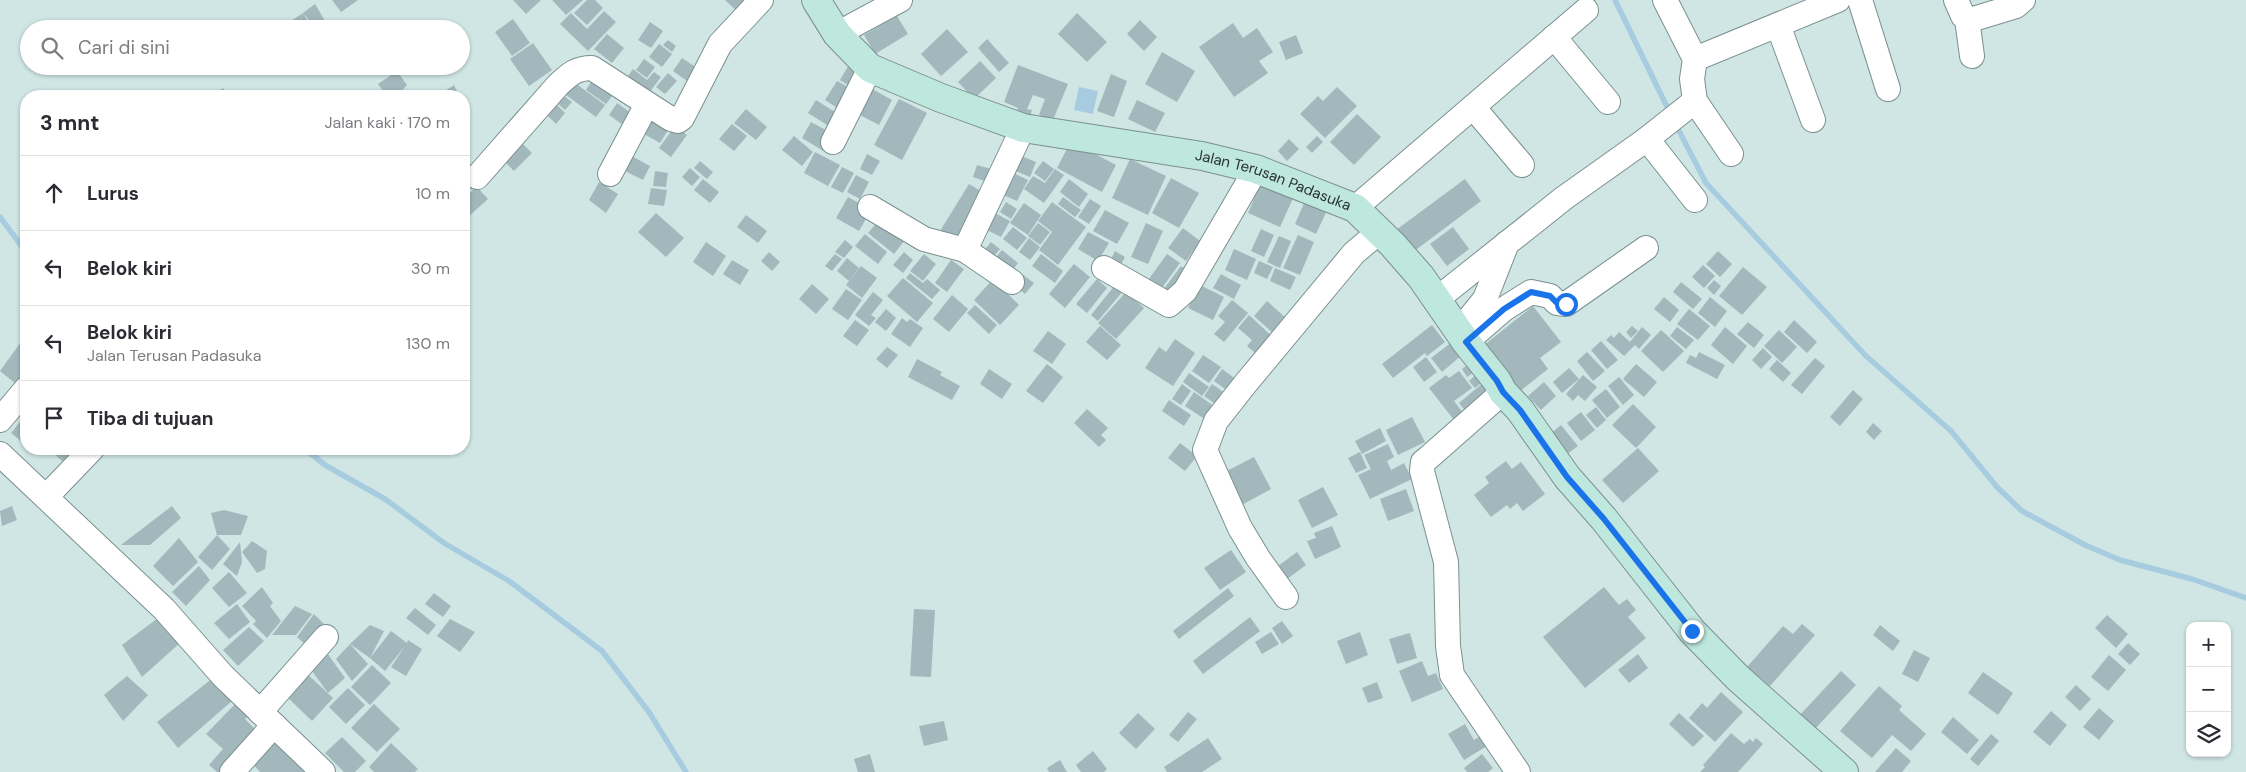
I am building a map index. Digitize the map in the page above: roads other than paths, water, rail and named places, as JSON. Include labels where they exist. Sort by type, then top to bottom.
[{"type":"street","points":[[478,177],[573,71],[582,68],[592,68],[671,120],[678,121],[682,118],[720,44],[761,0]]},
{"type":"street","name":"Jalan Terusan Padasuka","points":[[816,0],[837,34],[870,68],[941,98],[1024,128],[1202,156],[1256,169],[1355,208],[1393,245],[1421,277],[1497,381],[1503,392],[1520,410],[1567,477],[1604,519],[1692,631],[1738,678],[1844,772]]},
{"type":"street","points":[[837,34],[900,0]]},
{"type":"street","points":[[1665,0],[1695,59],[1692,79],[1695,101],[1731,154]]},
{"type":"street","points":[[1860,0],[1888,89]]},
{"type":"street","points":[[1961,10],[1970,20],[2016,6],[2023,0]]},
{"type":"street","points":[[1695,59],[1778,26],[1823,3]]},
{"type":"street","points":[[1355,208],[1586,10]]},
{"type":"street","points":[[1961,10],[1972,56]]},
{"type":"street","points":[[1778,26],[1813,120]]},
{"type":"street","points":[[1554,37],[1608,102]]},
{"type":"street","points":[[833,142],[870,68]]},
{"type":"street","points":[[1437,299],[1508,240],[1647,139],[1695,101]]},
{"type":"street","points":[[610,174],[647,104]]},
{"type":"street","points":[[1473,107],[1522,166]]},
{"type":"street","points":[[965,250],[1024,128]]},
{"type":"street","points":[[1647,139],[1695,200]]},
{"type":"street","points":[[1104,268],[1169,305],[1185,291],[1256,169]]},
{"type":"street","points":[[870,206],[924,239],[965,250],[1012,282]]},
{"type":"street","points":[[1286,597],[1258,558],[1240,528],[1205,450],[1216,421],[1246,383],[1354,252],[1379,232]]},
{"type":"street","points":[[1463,336],[1485,299],[1508,240]]},
{"type":"street","points":[[1463,336],[1531,292],[1550,296],[1557,303],[1566,304],[1646,248]]},
{"type":"street","points":[[1503,392],[1428,458],[1424,462],[1422,471],[1446,562],[1448,646],[1452,675],[1518,772]]},
{"type":"street","points":[[0,420],[20,396]]},
{"type":"street","points":[[0,454],[164,609],[223,676],[323,772]]},
{"type":"street","points":[[46,497],[86,455]]},
{"type":"street","points":[[232,772],[267,719],[326,637]]},
{"type":"water","points":[[1079,87],[1098,91],[1093,114],[1074,110]]},
{"type":"waterway","points":[[1615,0],[1670,113]]},
{"type":"waterway","points":[[1675,123],[1706,183],[1865,355],[1951,431],[1997,487],[2022,511],[2085,545],[2120,560],[2192,579],[2246,598]]},
{"type":"waterway","points":[[0,217],[20,244]]},
{"type":"waterway","points":[[312,455],[325,465],[385,499],[444,543],[509,581],[602,651],[649,712],[686,772]]}]
